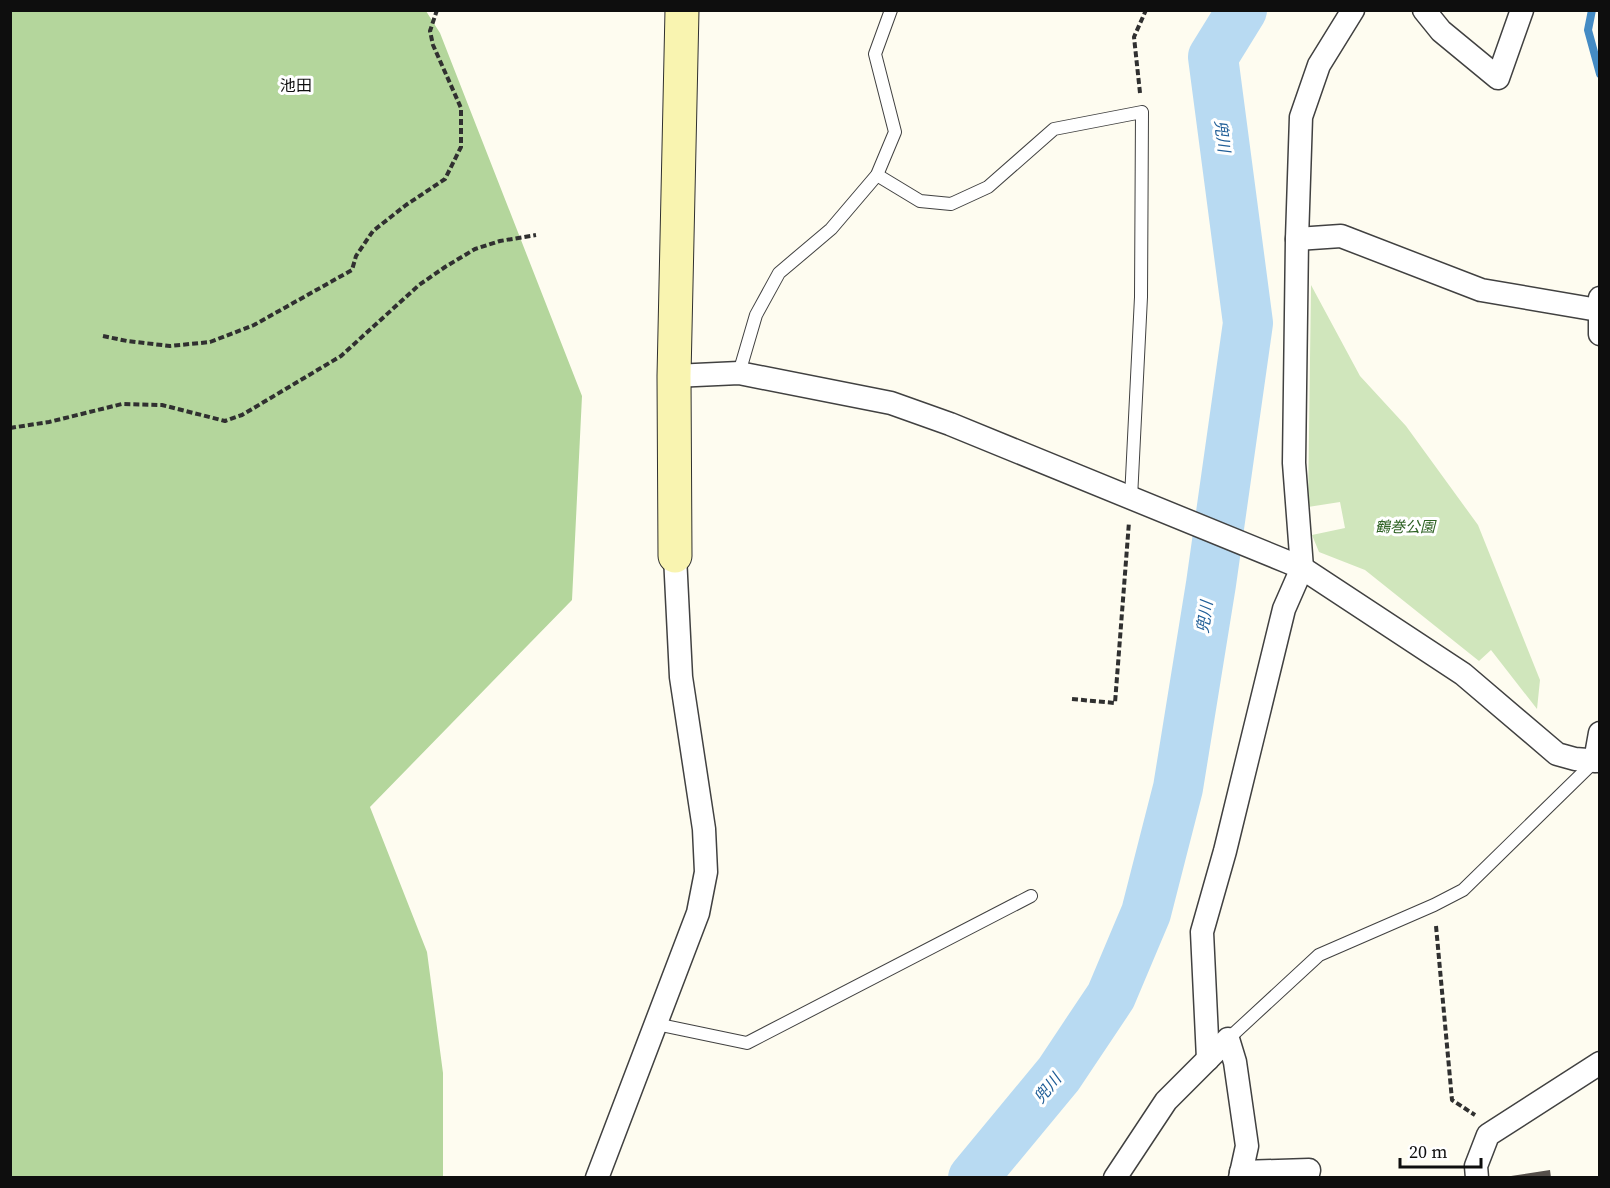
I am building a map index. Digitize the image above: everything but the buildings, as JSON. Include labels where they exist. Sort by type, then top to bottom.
[{"type":"street","points":[[597,1178],[698,913],[706,872],[704,830],[681,677],[675,556],[674,376],[682,10]]},
{"type":"street","points":[[1208,1059],[1202,932],[1225,851],[1295,565],[1297,239],[1301,117],[1319,64],[1353,10]]},
{"type":"street","points":[[1424,10],[1441,30],[1498,78],[1522,10]]},
{"type":"street","points":[[1297,239],[1341,236],[1481,290],[1599,304],[1599,334]]},
{"type":"street","points":[[674,376],[739,373],[891,403],[950,424],[1295,565],[1463,674],[1557,754],[1597,761],[1599,733]]},
{"type":"street","points":[[1115,1178],[1166,1101],[1228,1039],[1235,1062],[1247,1146],[1241,1175],[1309,1170],[1307,1178]]},
{"type":"street","points":[[1477,1178],[1476,1166],[1488,1135],[1599,1063]]},
{"type":"lane","points":[[739,373],[756,315],[779,273],[831,229],[877,175],[895,132],[875,54],[891,10]]},
{"type":"lane","points":[[877,175],[920,201],[951,204],[988,187],[1054,129],[1143,112],[1141,297],[1134,499]]},
{"type":"lane","points":[[1228,1039],[1319,955],[1434,905],[1462,890],[1597,761]]},
{"type":"lane","points":[[656,1024],[747,1043],[1030,896]]},
{"type":"path","points":[[104,336],[170,346],[210,342],[254,325],[352,270],[363,244],[373,231],[445,179],[461,147],[461,108],[429,31],[437,10]]},
{"type":"path","points":[[1143,112],[1134,37],[1146,10]]},
{"type":"path","points":[[10,428],[49,422],[122,404],[162,405],[225,421],[242,415],[341,356],[419,285],[445,267],[476,249],[500,241],[536,235]]},
{"type":"path","points":[[1072,699],[1115,703],[1134,499]]},
{"type":"path","points":[[1434,905],[1452,1100],[1483,1121],[1488,1135]]},
{"type":"green space","points":[[10,11],[426,11],[440,33],[582,396],[572,600],[370,807],[427,952],[443,1073],[443,1177],[11,1177]]},
{"type":"green space","name":"鶴巻公園","points":[[1311,285],[1360,376],[1406,426],[1478,525],[1540,680],[1537,709],[1491,650],[1479,661],[1365,570],[1319,552],[1312,535],[1345,528],[1340,502],[1308,507]]},
{"type":"waterway","name":"兜川","points":[[973,1178],[1059,1074],[1111,996],[1146,913],[1178,788],[1211,584],[1248,323],[1213,57],[1242,10]]},
{"type":"waterway","points":[[1592,10],[1588,30],[1600,74]]},
{"type":"district","name":"池田","points":[[296,85]]}]
